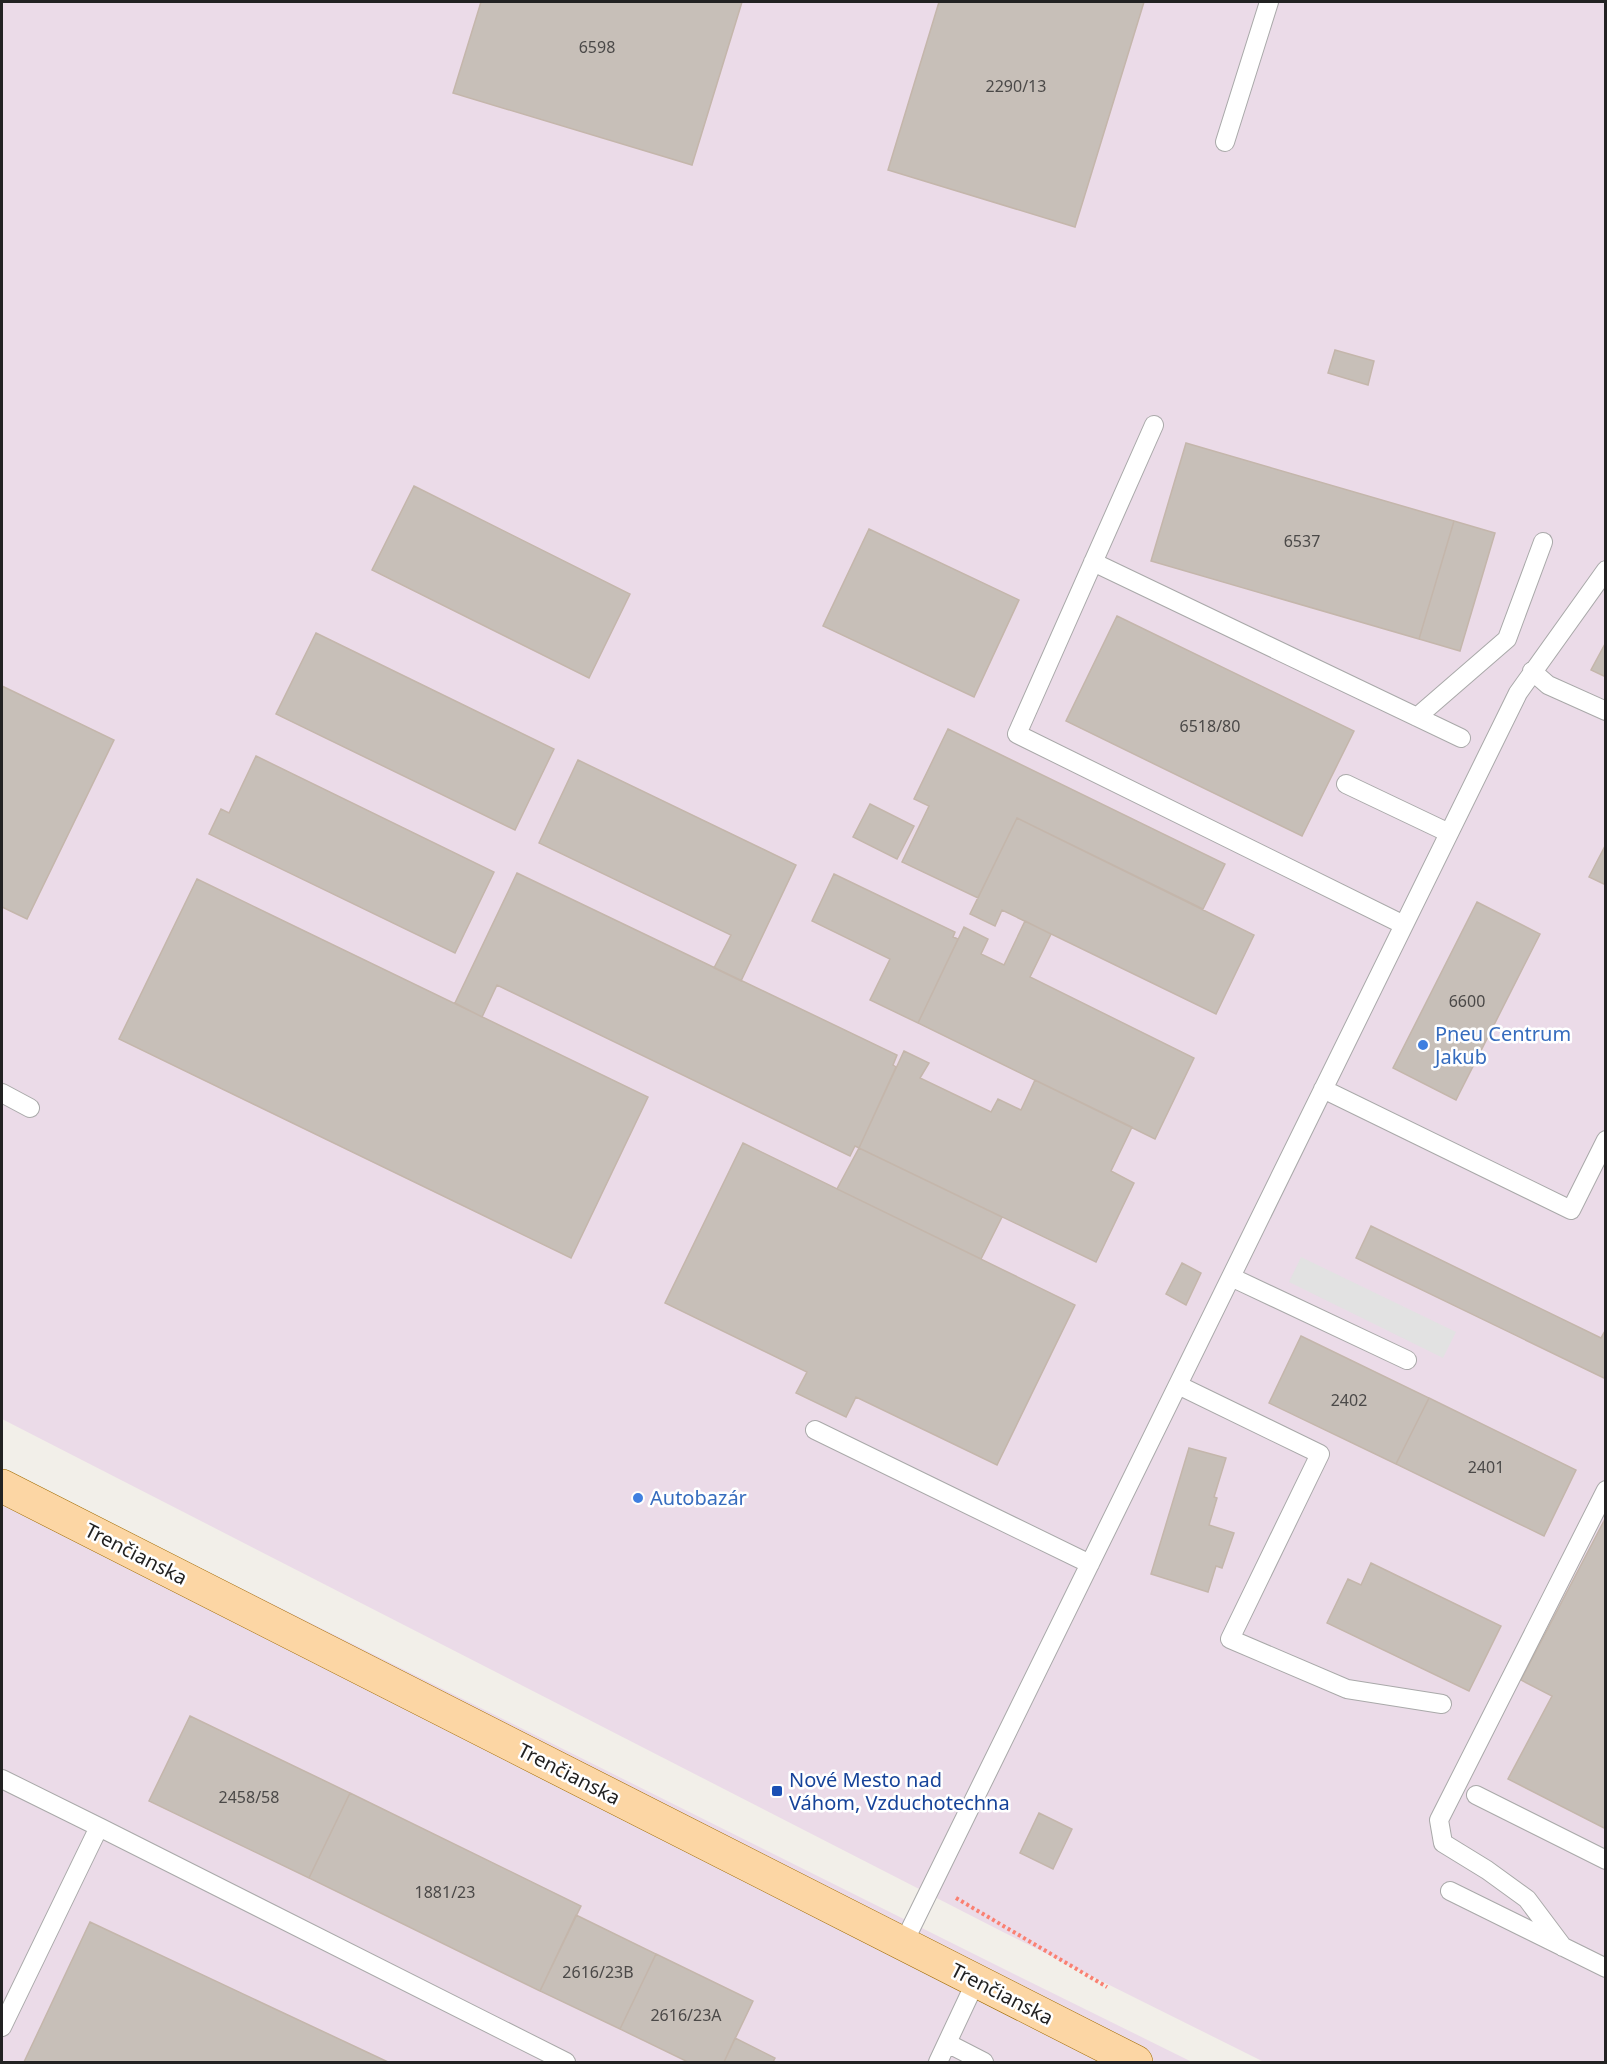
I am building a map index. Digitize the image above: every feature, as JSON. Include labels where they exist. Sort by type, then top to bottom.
[{"type":"main road","name":"Trenčianska","points":[[2,1486],[1136,2062]]},
{"type":"lane","points":[[1225,142],[1269,2]]},
{"type":"lane","points":[[1154,425],[1017,734],[1404,925]]},
{"type":"lane","points":[[1417,717],[1507,639],[1543,542]]},
{"type":"lane","points":[[1093,562],[1461,738]]},
{"type":"lane","points":[[903,1944],[1518,693],[1605,570]]},
{"type":"lane","points":[[1532,671],[1548,685],[1605,711]]},
{"type":"lane","points":[[1346,784],[1449,833]]},
{"type":"lane","points":[[1323,1089],[1571,1210],[1605,1140]]},
{"type":"lane","points":[[2,1093],[30,1108]]},
{"type":"lane","points":[[1231,1277],[1407,1360]]},
{"type":"lane","points":[[1178,1385],[1320,1454],[1230,1638],[1347,1689],[1442,1704]]},
{"type":"lane","points":[[815,1430],[1090,1564]]},
{"type":"lane","points":[[1563,1947],[1527,1899],[1487,1870],[1443,1843],[1439,1820],[1605,1490]]},
{"type":"lane","points":[[2,1779],[566,2062]]},
{"type":"lane","points":[[1476,1795],[1605,1860]]},
{"type":"lane","points":[[2,2027],[99,1827]]},
{"type":"lane","points":[[1450,1891],[1605,1968]]},
{"type":"lane","points":[[938,2062],[976,1981]]},
{"type":"lane","points":[[947,2043],[984,2062]]},
{"type":"path","points":[[932,1884],[1107,1987]]},
{"type":"shaded area","points":[[2,2],[1605,2],[1605,2062],[1264,2062],[1003,1932],[2,1419]]},
{"type":"shaded area","points":[[1301,1257],[1456,1332],[1443,1358],[1289,1282]]},
{"type":"shaded area","points":[[2,1469],[996,1965],[1192,2062],[2,2062]]},
{"type":"building","points":[[481,2],[742,2],[692,165],[453,93]]},
{"type":"building","points":[[939,2],[1144,2],[1075,227],[888,170]]},
{"type":"building","points":[[1335,350],[1374,361],[1368,385],[1328,373]]},
{"type":"building","points":[[1186,443],[1454,521],[1419,639],[1151,561]]},
{"type":"building","points":[[414,486],[630,594],[589,678],[372,570]]},
{"type":"building","points":[[1454,521],[1495,533],[1460,651],[1419,639]]},
{"type":"building","points":[[869,529],[1019,600],[974,697],[823,626]]},
{"type":"building","points":[[1117,616],[1354,731],[1302,836],[1066,721]]},
{"type":"building","points":[[316,633],[554,749],[515,830],[276,714]]},
{"type":"building","points":[[1606,642],[1606,677],[1591,670]]},
{"type":"building","points":[[2,686],[114,740],[27,919],[2,907]]},
{"type":"building","points":[[948,729],[1225,864],[1203,909],[1017,818],[978,898],[902,862],[929,806],[914,799]]},
{"type":"building","points":[[256,756],[494,872],[455,953],[209,834],[221,809],[229,813]]},
{"type":"building","points":[[578,760],[796,865],[741,981],[714,968],[731,935],[539,843]]},
{"type":"building","points":[[870,804],[914,826],[897,859],[853,837]]},
{"type":"building","points":[[1017,818],[1254,935],[1216,1014],[1002,910],[995,926],[970,914]]},
{"type":"building","points":[[1606,844],[1606,885],[1589,877]]},
{"type":"building","points":[[517,873],[897,1055],[893,1065],[896,1067],[859,1148],[855,1146],[850,1156],[497,985],[482,1017],[455,1003]]},
{"type":"building","points":[[834,874],[955,932],[953,937],[958,939],[918,1023],[870,1000],[890,959],[812,921]]},
{"type":"building","points":[[197,879],[648,1097],[571,1258],[119,1039]]},
{"type":"building","points":[[1477,902],[1540,934],[1456,1100],[1393,1068]]},
{"type":"building","points":[[1025,921],[1051,934],[1030,977],[1194,1058],[1155,1139],[918,1023],[964,927],[988,939],[981,954],[1004,965]]},
{"type":"building","points":[[904,1051],[929,1063],[920,1078],[991,1112],[998,1099],[1021,1110],[1035,1080],[1132,1127],[1111,1171],[1134,1183],[1096,1262],[859,1148]]},
{"type":"building","points":[[743,1143],[1075,1305],[997,1465],[856,1397],[846,1417],[796,1393],[807,1372],[665,1303]]},
{"type":"building","points":[[859,1148],[1002,1217],[981,1259],[837,1189]]},
{"type":"building","points":[[1371,1226],[1601,1338],[1606,1329],[1606,1379],[1356,1258]]},
{"type":"building","points":[[1182,1263],[1201,1273],[1186,1305],[1166,1294]]},
{"type":"building","points":[[1301,1336],[1429,1398],[1396,1464],[1269,1403]]},
{"type":"building","points":[[1429,1398],[1576,1470],[1544,1536],[1396,1464]]},
{"type":"building","points":[[1189,1448],[1226,1458],[1214,1497],[1217,1498],[1209,1525],[1234,1533],[1222,1568],[1216,1566],[1208,1592],[1151,1574]]},
{"type":"building","points":[[1606,1517],[1606,1829],[1508,1779],[1552,1696],[1521,1680]]},
{"type":"building","points":[[1371,1563],[1501,1626],[1469,1691],[1327,1623],[1348,1579],[1361,1585]]},
{"type":"building","points":[[190,1716],[350,1793],[309,1878],[149,1801]]},
{"type":"building","points":[[350,1793],[581,1906],[540,1991],[309,1878]]},
{"type":"building","points":[[1039,1813],[1072,1829],[1053,1869],[1020,1853]]},
{"type":"building","points":[[576,1915],[656,1954],[620,2029],[540,1991]]},
{"type":"building","points":[[90,1922],[388,2062],[24,2062]]},
{"type":"building","points":[[656,1954],[753,2001],[724,2062],[688,2062],[620,2029]]},
{"type":"building","points":[[735,2038],[775,2058],[773,2062],[724,2062]]},
{"type":"place","name":"Pneu Centrum Jakub","points":[[1423,1045]]},
{"type":"place","name":"Autobazár","points":[[638,1498]]},
{"type":"place","name":"Nové Mesto nad Váhom, Vzduchotechna","points":[[777,1791]]}]
